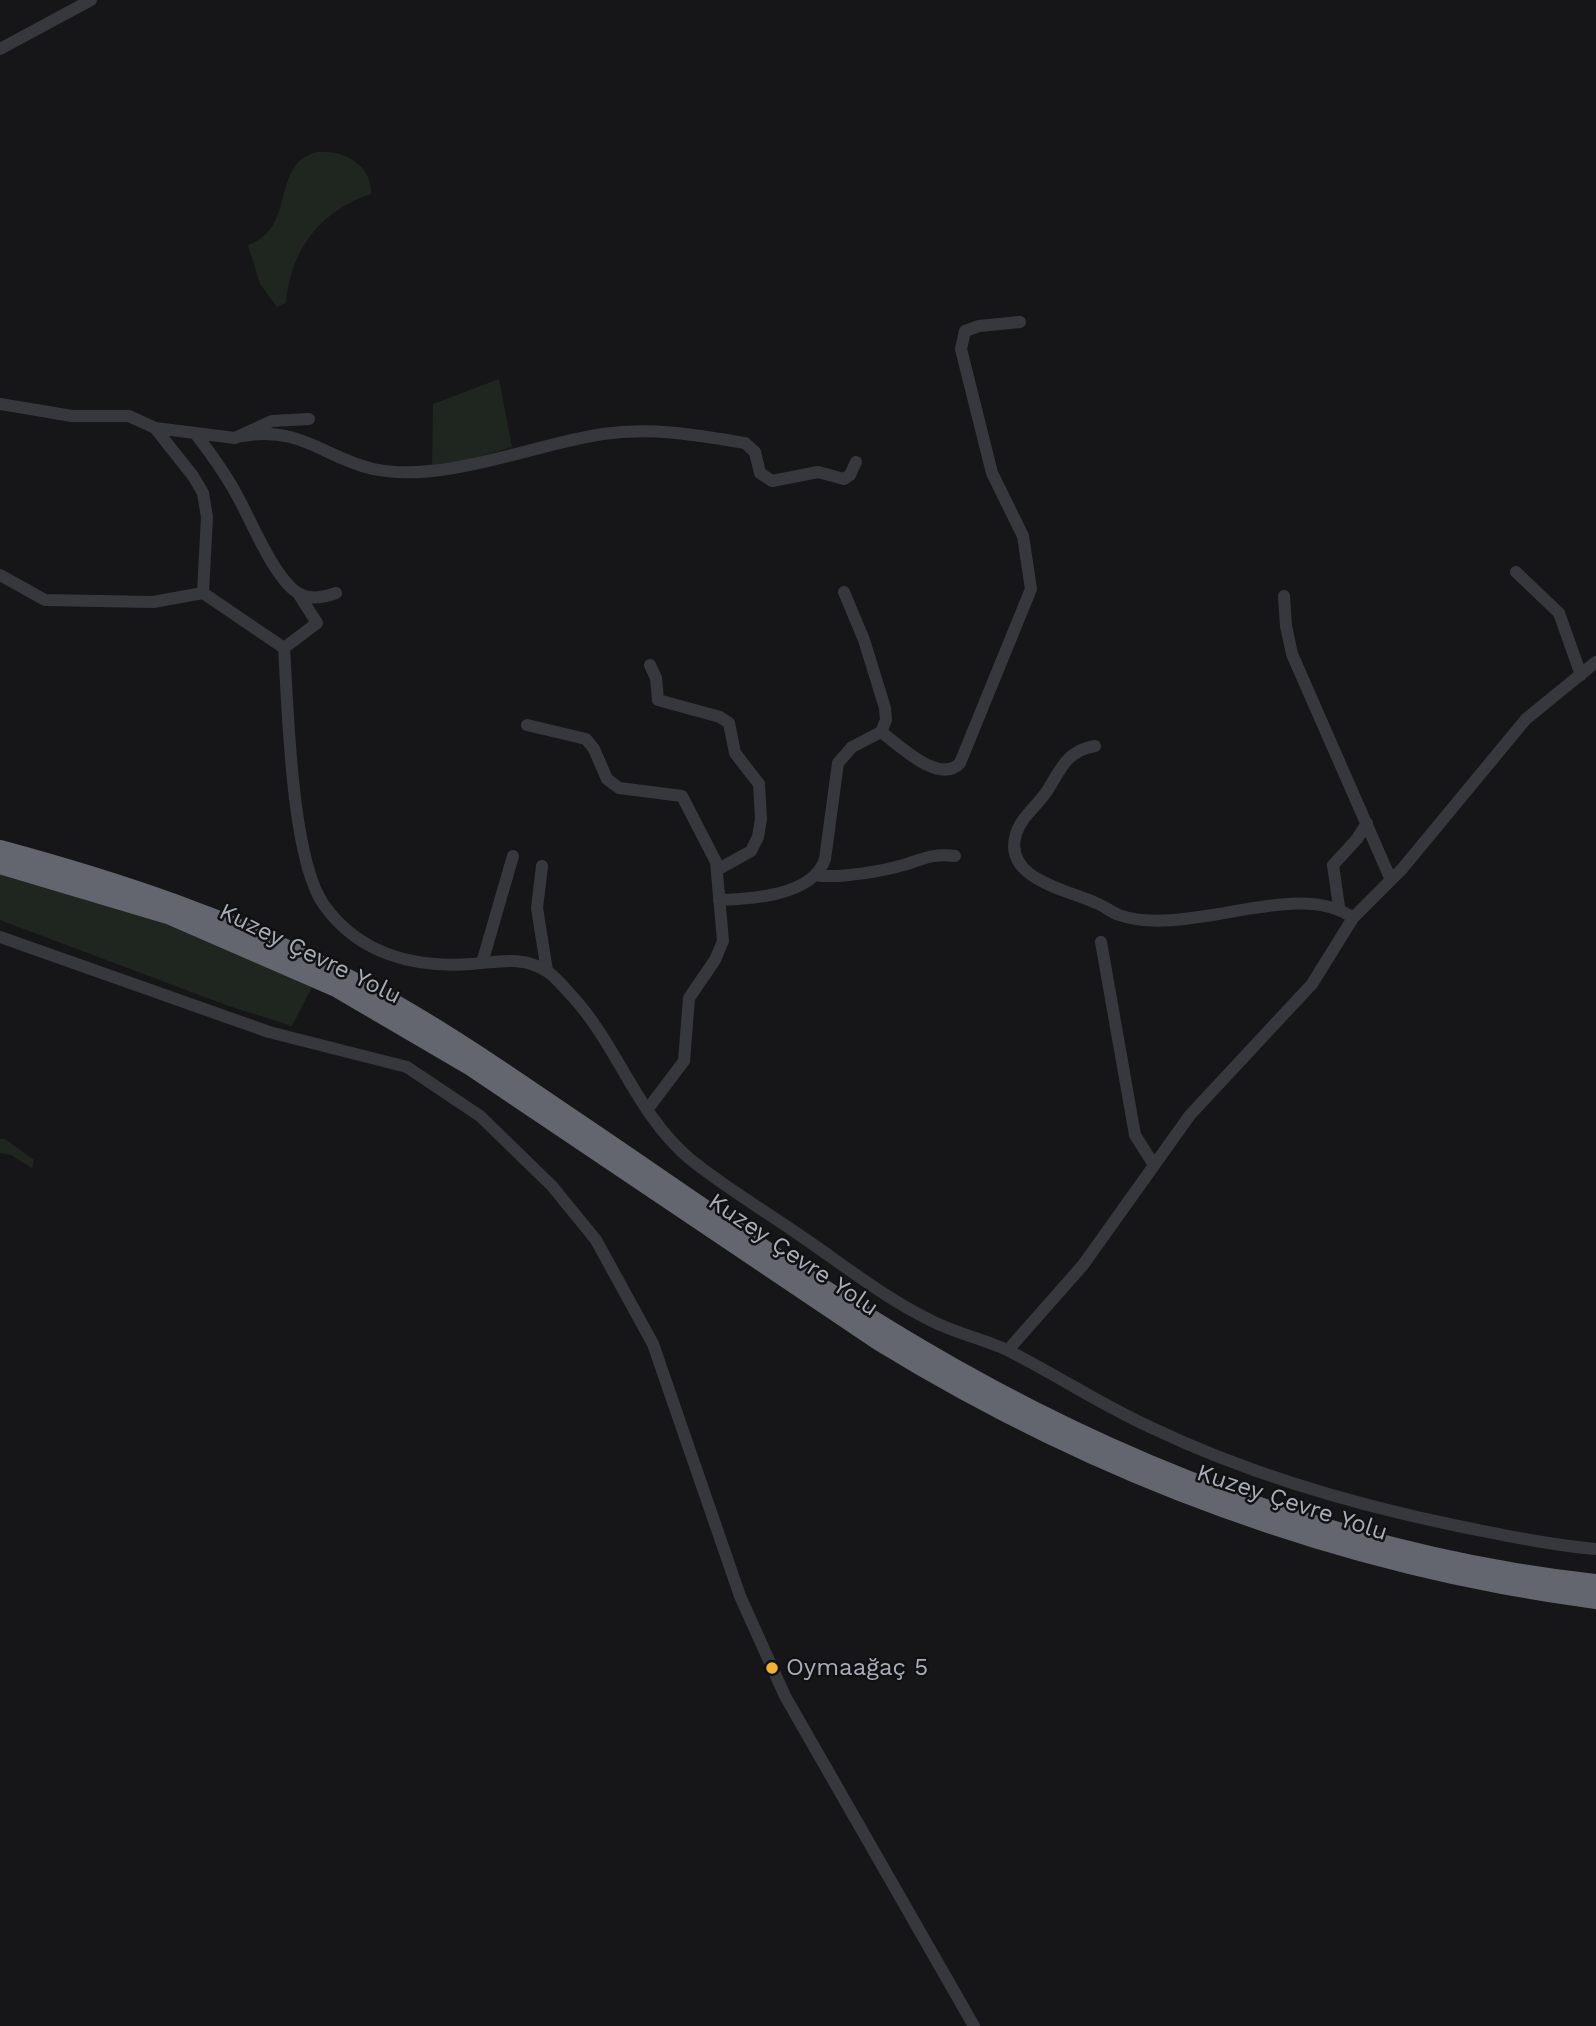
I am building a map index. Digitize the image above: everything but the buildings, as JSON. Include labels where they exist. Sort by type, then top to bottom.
[{"type":"highway","name":"Kuzey Çevre Yolu","points":[[0,849],[175,901],[242,927],[344,976],[477,1053],[882,1324],[986,1385],[1077,1430],[1196,1481],[1304,1520],[1459,1560],[1596,1583]]},
{"type":"highway","name":"Kuzey Çevre Yolu","points":[[0,865],[169,915],[336,988],[471,1068],[889,1348],[967,1394],[1064,1443],[1190,1497],[1301,1535],[1457,1577],[1596,1601]]},
{"type":"street","points":[[0,49],[91,0]]},
{"type":"street","points":[[881,732],[937,771],[949,771],[957,766],[1031,589],[1023,537],[992,473],[961,349],[965,331],[979,326],[1020,322]]},
{"type":"street","points":[[0,404],[72,416],[122,414],[137,418],[155,428],[195,433],[294,437],[373,469],[453,467],[592,436],[663,430],[745,443],[755,452],[760,473],[772,481],[818,472],[844,479],[850,475],[856,462]]},
{"type":"street","points":[[242,436],[272,421],[309,419]]},
{"type":"street","points":[[155,428],[203,493],[207,517],[203,593]]},
{"type":"street","points":[[195,433],[231,485],[254,533],[317,623],[284,648]]},
{"type":"street","points":[[1516,572],[1559,613],[1581,675]]},
{"type":"street","points":[[0,575],[46,600],[153,603],[203,593],[284,648]]},
{"type":"street","points":[[815,875],[825,859],[838,763],[852,747],[881,732],[886,720],[885,708],[864,640],[844,592]]},
{"type":"street","points":[[298,593],[317,597],[336,593]]},
{"type":"street","points":[[1284,596],[1286,626],[1292,654],[1391,880]]},
{"type":"street","points":[[284,648],[299,821],[309,873],[320,899],[354,937],[386,955],[434,964],[514,960],[547,971],[560,982],[604,1035],[664,1134],[693,1161],[897,1302],[944,1328],[1008,1350],[1080,1392],[1153,1429],[1295,1485],[1397,1514],[1523,1539],[1596,1549]]},
{"type":"street","points":[[1008,1350],[1083,1265],[1206,1095],[1296,1004],[1323,970],[1353,918],[1391,880],[1526,719],[1596,662]]},
{"type":"street","points":[[650,665],[656,678],[658,701],[720,718],[729,723],[735,753],[759,784],[761,819],[756,842],[747,854],[717,870]]},
{"type":"street","points":[[527,725],[586,739],[592,745],[607,779],[619,788],[682,796],[700,825],[717,870],[723,941],[715,960],[689,998],[684,1061],[648,1110]]},
{"type":"street","points":[[1095,746],[1075,753],[1064,761],[1043,797],[1019,828],[1016,852],[1020,864],[1032,876],[1117,914],[1149,921],[1296,904],[1339,907],[1353,918]]},
{"type":"street","points":[[1339,907],[1332,865],[1357,839],[1367,823]]},
{"type":"street","points":[[482,963],[513,856]]},
{"type":"street","points":[[719,900],[777,892],[815,875],[836,876],[908,863],[928,856],[955,856]]},
{"type":"street","points":[[542,866],[537,908],[547,971]]},
{"type":"street","points":[[0,937],[269,1032],[407,1067],[480,1116],[552,1186],[596,1240],[653,1344],[740,1596],[785,1696],[974,2026]]},
{"type":"street","points":[[1101,942],[1135,1135],[1154,1166]]},
{"type":"shaded area","points":[[317,152],[336,153],[354,161],[367,175],[371,194],[337,210],[311,235],[294,266],[286,303],[277,307],[260,284],[248,245],[263,236],[273,225],[293,169],[302,159]]},
{"type":"shaded area","points":[[499,379],[512,447],[469,460],[432,465],[433,404]]},
{"type":"shaded area","points":[[0,871],[154,919],[312,987],[292,1026],[226,1005],[0,920]]},
{"type":"shaded area","points":[[0,1139],[5,1139],[34,1160],[32,1168],[11,1155],[0,1153]]},
{"type":"place","name":"Oymaağaç 5","points":[[772,1668]]}]
